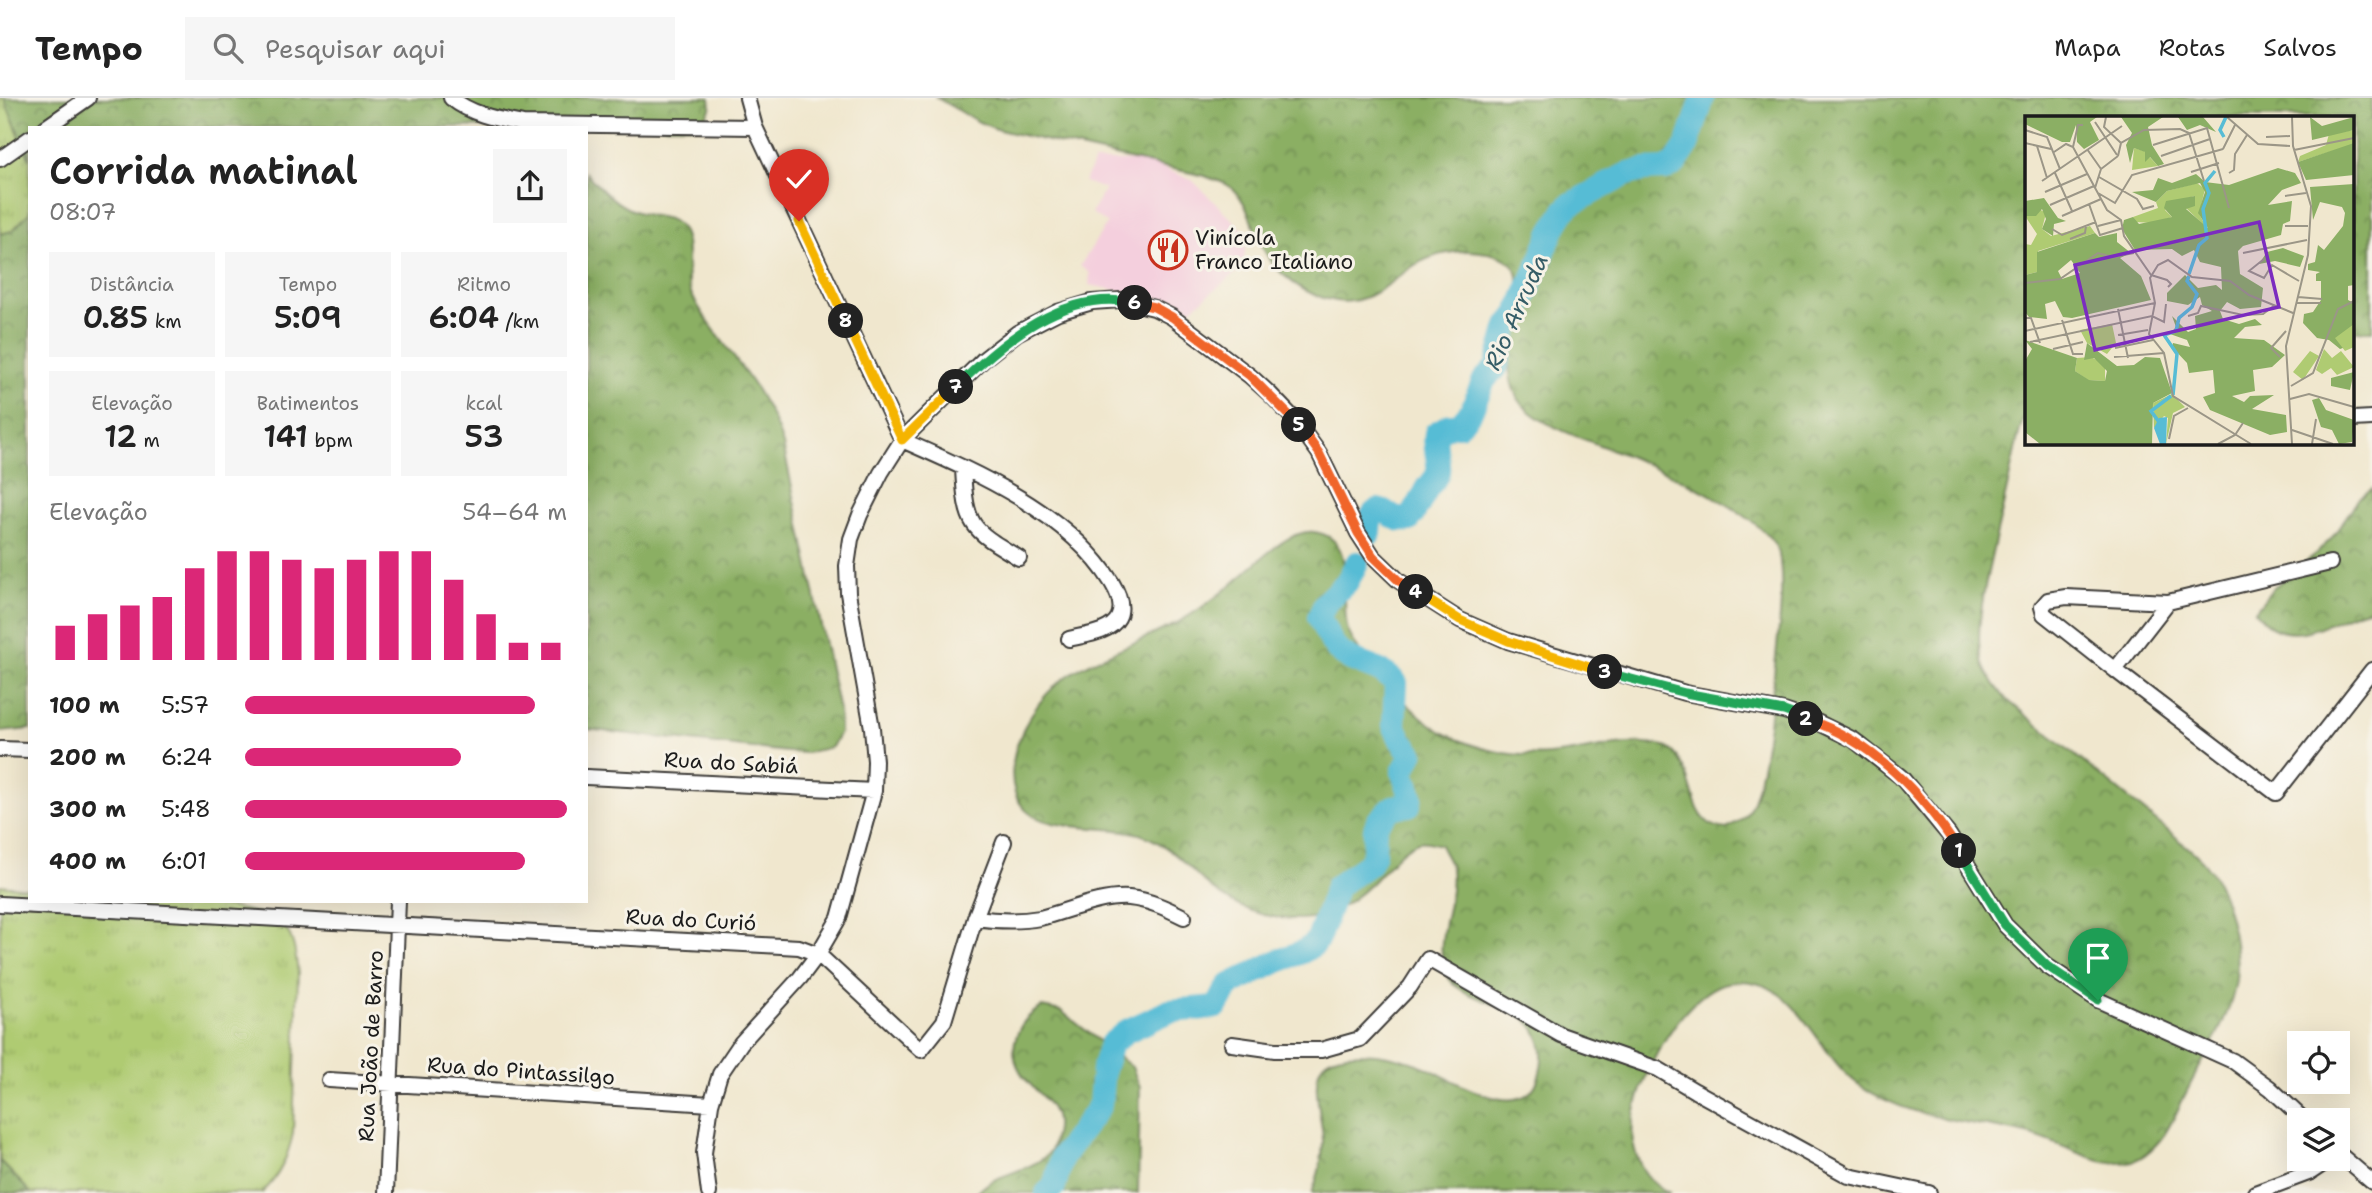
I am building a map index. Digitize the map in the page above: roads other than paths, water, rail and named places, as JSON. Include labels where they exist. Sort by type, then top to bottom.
[{"type":"street","points":[[48,126],[88,98]]},
{"type":"street","points":[[452,98],[461,106],[487,117],[523,124],[755,127]]},
{"type":"street","points":[[747,98],[755,127],[902,440],[963,469],[1040,512],[1070,533],[1086,548],[1117,592],[1121,607],[1118,620],[1106,629],[1069,639]]},
{"type":"street","points":[[0,159],[28,139]]},
{"type":"street","points":[[709,1193],[704,1153],[711,1104],[720,1074],[741,1043],[800,978],[839,918],[873,791],[875,761],[872,728],[848,593],[850,539],[860,515],[902,440],[984,359],[1017,333],[1058,312],[1092,302],[1121,300],[1154,307],[1172,317],[1250,376],[1295,419],[1319,453],[1358,533],[1373,556],[1399,581],[1460,620],[1508,641],[1685,693],[1784,711],[1817,722],[1854,740],[1901,777],[1949,835],[2005,925],[2047,966],[2098,1000],[2233,1061],[2270,1088],[2291,1108]]},
{"type":"street","points":[[2354,419],[2372,418]]},
{"type":"street","points":[[963,469],[967,508],[974,526],[985,538],[1019,558]]},
{"type":"street","points":[[2330,563],[2168,602],[2066,597],[2048,600],[2042,607],[2043,614],[2276,793],[2372,670]]},
{"type":"street","points":[[2115,670],[2168,602]]},
{"type":"street","points":[[0,749],[28,750]]},
{"type":"street","name":"Rua do Sabiá","points":[[588,777],[873,791]]},
{"type":"street","points":[[1004,842],[975,918],[1001,921],[1037,918],[1126,898],[1149,901],[1184,917]]},
{"type":"street","name":"Rua João de Barro","points":[[386,1193],[398,903]]},
{"type":"street","name":"Rua do Curió","points":[[0,904],[799,947],[818,954],[921,1050],[944,1021],[975,918]]},
{"type":"street","points":[[1232,1044],[1275,1050],[1321,1050],[1360,1040],[1410,987],[1428,959],[1561,1035],[1658,1069],[1849,1176],[1929,1193]]},
{"type":"street","name":"Rua do Pintassilgo","points":[[329,1080],[711,1104]]},
{"type":"street","points":[[2350,1165],[2372,1182]]},
{"type":"street","points":[[2255,1193],[2313,1171]]},
{"type":"waterway","name":"Rio Arruda","points":[[1370,533],[1370,520],[1378,510],[1400,520],[1409,520],[1436,477],[1436,433],[1450,425],[1459,425],[1471,411],[1484,380],[1496,368],[1508,326],[1518,313],[1552,232],[1565,210],[1571,204],[1625,175],[1643,170],[1665,169],[1675,164],[1687,146],[1703,98]]},
{"type":"waterway","name":"Rio Arruda","points":[[1047,1193],[1054,1187],[1062,1157],[1100,1105],[1103,1069],[1111,1044],[1127,1031],[1170,1011],[1216,1007],[1230,985],[1315,944],[1337,886],[1369,864],[1374,853],[1378,821],[1393,807],[1409,805],[1411,796],[1403,772],[1412,754],[1394,725],[1396,683],[1382,672],[1341,653],[1330,640],[1319,617],[1326,602],[1347,582],[1357,563]]},
{"type":"place","name":"Vinícola Franco Italiano","points":[[1168,250]]}]
